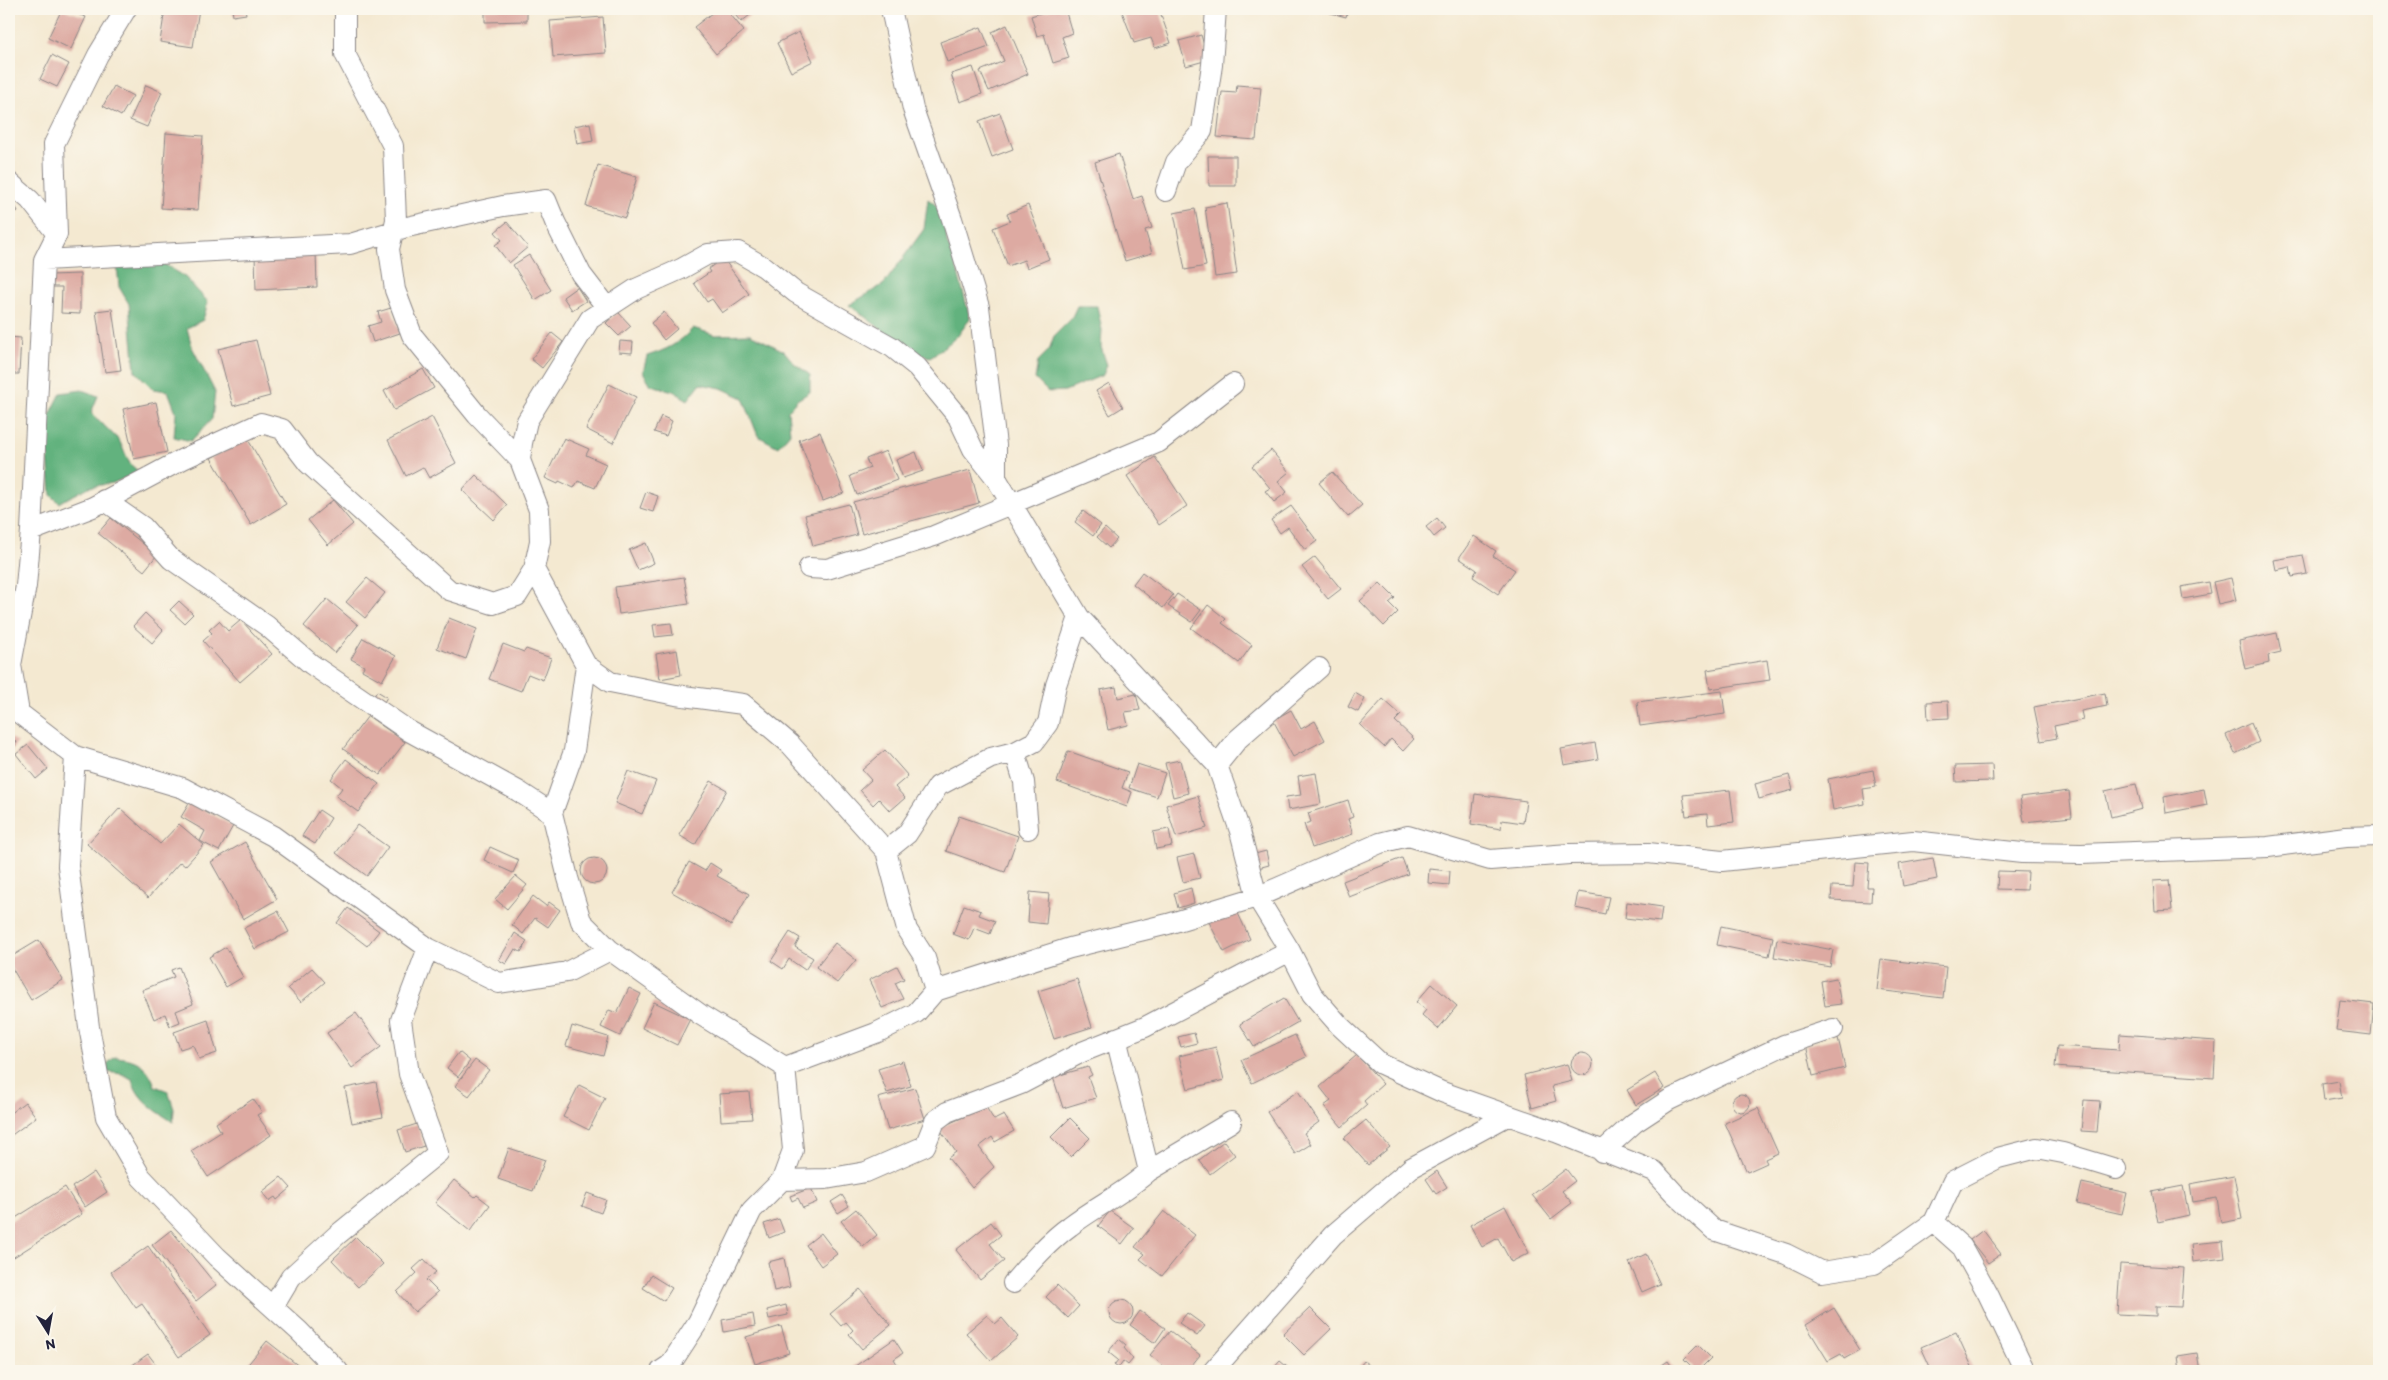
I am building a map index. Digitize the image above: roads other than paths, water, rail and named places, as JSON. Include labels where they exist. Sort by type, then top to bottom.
[{"type":"street","points":[[126,9],[98,55],[54,144],[57,234],[44,260],[31,532],[26,586],[11,665],[14,710],[75,756],[183,788],[272,836],[428,948],[499,983],[567,972],[610,950]]},
{"type":"street","points":[[31,532],[104,500],[183,459],[261,423],[282,429],[308,463],[449,590],[493,604],[516,596],[534,569],[540,541],[539,510],[520,460],[477,415],[412,335],[395,290],[389,249],[396,220],[393,146],[344,54],[345,9]]},
{"type":"street","points":[[892,9],[913,109],[952,219],[979,307],[996,445],[996,478]]},
{"type":"street","points":[[1166,191],[1176,162],[1202,131],[1212,65],[1216,9]]},
{"type":"street","points":[[9,182],[30,200],[57,234]]},
{"type":"street","points":[[44,260],[350,244],[394,231],[503,206],[546,200],[554,222],[581,274],[607,308]]},
{"type":"street","points":[[520,460],[527,421],[590,319],[636,289],[681,270],[708,254],[738,252],[764,267],[796,293],[892,347],[917,366],[958,417],[973,449],[996,478],[1079,617],[1217,764],[1240,831],[1257,897],[1290,952],[1312,994],[1340,1026],[1381,1064],[1442,1092],[1556,1132],[1602,1152],[1654,1171],[1675,1194],[1714,1230],[1786,1254],[1822,1272],[1874,1264],[1934,1222],[1953,1182],[1998,1158],[2037,1148],[2063,1153],[2116,1169]]},
{"type":"street","points":[[809,568],[827,569],[934,536],[1159,442],[1233,384]]},
{"type":"street","points":[[104,500],[143,527],[170,559],[267,626],[311,664],[409,731],[518,791],[552,814]]},
{"type":"street","points":[[534,569],[586,665],[610,682],[676,695],[743,704],[790,744],[886,851],[907,930],[925,958],[935,991]]},
{"type":"street","points":[[886,851],[907,834],[938,786],[991,758],[1016,752],[1034,742],[1048,724],[1056,685],[1079,617]]},
{"type":"street","points":[[586,665],[574,751],[552,814],[581,921],[610,950],[701,1015],[785,1067]]},
{"type":"street","points":[[1217,764],[1238,739],[1319,668]]},
{"type":"street","points":[[1016,752],[1024,782],[1028,829]]},
{"type":"street","points":[[75,756],[68,866],[89,1027],[106,1118],[141,1177],[218,1257],[273,1307],[338,1371]]},
{"type":"street","points":[[785,1067],[876,1033],[916,1013],[935,991],[1070,948],[1168,924],[1257,897],[1380,843],[1408,836],[1490,860],[1569,854],[1648,853],[1722,861],[1913,841],[2022,853],[2081,854],[2268,847],[2346,837],[2379,836]]},
{"type":"street","points":[[273,1307],[291,1277],[337,1235],[438,1153],[409,1074],[401,1020],[428,948]]},
{"type":"street","points":[[782,1180],[826,1180],[866,1172],[925,1146],[935,1121],[947,1112],[1021,1084],[1082,1052],[1145,1027],[1290,952]]},
{"type":"street","points":[[1602,1152],[1634,1123],[1669,1100],[1784,1045],[1833,1029]]},
{"type":"street","points":[[1116,1038],[1149,1171]]},
{"type":"street","points":[[661,1371],[670,1365],[698,1322],[752,1210],[782,1180],[794,1150],[785,1067]]},
{"type":"street","points":[[1213,1371],[1333,1235],[1411,1168],[1507,1116]]},
{"type":"street","points":[[1013,1283],[1040,1251],[1070,1226],[1136,1183],[1149,1171],[1231,1122]]},
{"type":"street","points":[[1934,1222],[1962,1247],[1988,1294],[2025,1371]]}]
